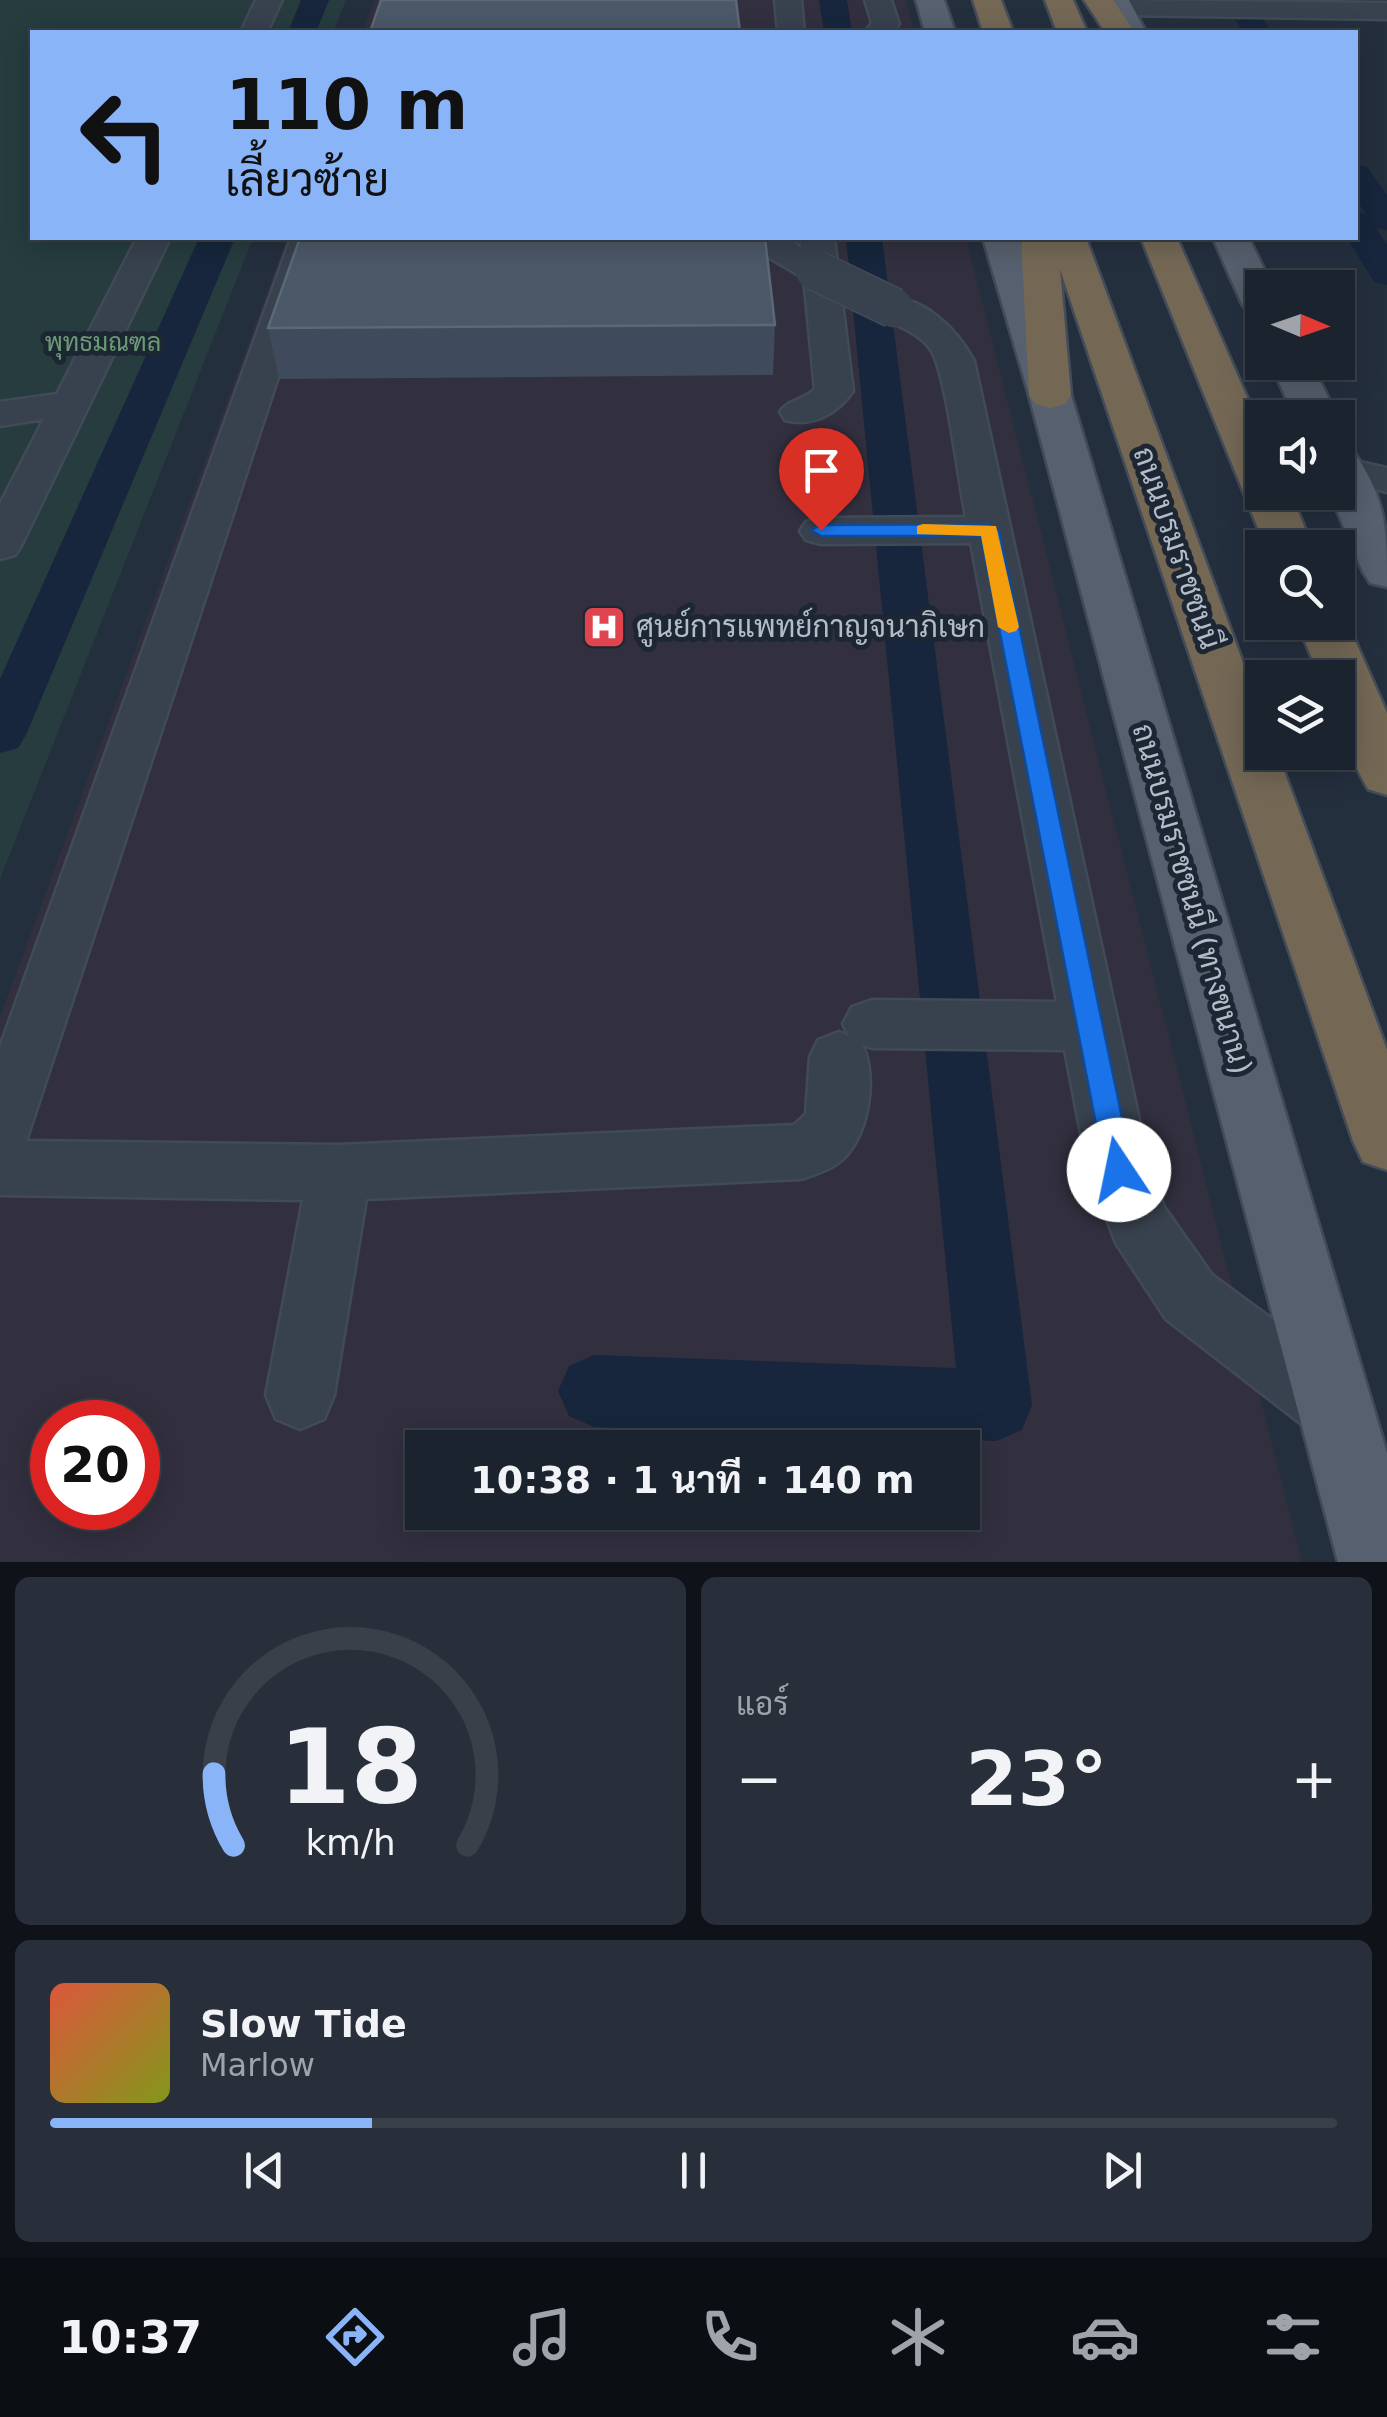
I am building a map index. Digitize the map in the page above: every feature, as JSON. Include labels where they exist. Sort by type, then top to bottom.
[{"type":"highway","points":[[987,0],[997,30]]},
{"type":"highway","points":[[1058,0],[1071,30]]},
{"type":"highway","points":[[1039,240],[1050,396]]},
{"type":"highway","name":"ถนนบรมราชชนนี","points":[[1069,240],[1387,1141]]},
{"type":"highway","points":[[1160,240],[1245,442]]},
{"type":"highway","points":[[1330,640],[1387,775]]},
{"type":"main road","points":[[930,0],[939,30]]},
{"type":"main road","name":"ถนนบรมราชชนนี (ทางขนาน)","points":[[1002,240],[1050,396],[1379,1562]]},
{"type":"main road","points":[[1232,240],[1246,270]]},
{"type":"main road","points":[[1355,500],[1387,572]]},
{"type":"street","points":[[255,30],[270,0]]},
{"type":"street","points":[[788,0],[792,30]]},
{"type":"street","points":[[878,0],[886,24],[880,30]]},
{"type":"street","points":[[1117,14],[1226,8],[1384,15]]},
{"type":"street","points":[[0,546],[152,240]]},
{"type":"street","points":[[0,1131],[306,240]]},
{"type":"street","points":[[772,240],[774,247],[816,254],[946,340],[955,361],[965,530],[1090,1026],[1119,1170],[1138,1223],[1189,1297],[1336,1408]]},
{"type":"street","points":[[799,412],[822,404],[834,390],[816,254]]},
{"type":"street","points":[[0,414],[71,403]]},
{"type":"street","points":[[1355,470],[1387,480]]},
{"type":"street","points":[[835,531],[965,530]]},
{"type":"street","points":[[0,1168],[339,1173],[800,1152],[817,1146],[832,1129],[871,1035],[1004,1024],[1090,1026]]},
{"type":"street","points":[[300,1395],[339,1173]]},
{"type":"shaded area","points":[[375,0],[906,0],[914,30],[364,30]]},
{"type":"shaded area","name":"ศูนย์การแพทย์กาญจนาภิเษก","points":[[286,240],[967,240],[1302,1562],[0,1562],[0,1017]]},
{"type":"green space","name":"พุทธมณฑล","points":[[0,0],[346,0],[334,30],[30,30],[30,240],[252,240],[0,879]]},
{"type":"building","points":[[381,0],[736,0],[740,30],[371,30]]},
{"type":"building","points":[[299,240],[765,240],[775,325],[268,328]]},
{"type":"waterway","points":[[303,30],[315,0]]},
{"type":"waterway","points":[[833,0],[838,30]]},
{"type":"waterway","points":[[1235,0],[1257,30]]},
{"type":"waterway","points":[[1358,178],[1387,220]]},
{"type":"waterway","points":[[1358,227],[1387,274]]},
{"type":"waterway","points":[[0,735],[216,240]]},
{"type":"waterway","points":[[594,1391],[996,1405],[864,240]]},
{"type":"slow traffic","points":[[923,530],[989,530],[1009,627]]},
{"type":"place","name":"ศูนย์การแพทย์กาญจนาภิเษก","points":[[604,627]]},
{"type":"route","points":[[821,530],[989,530],[1119,1170]]}]
